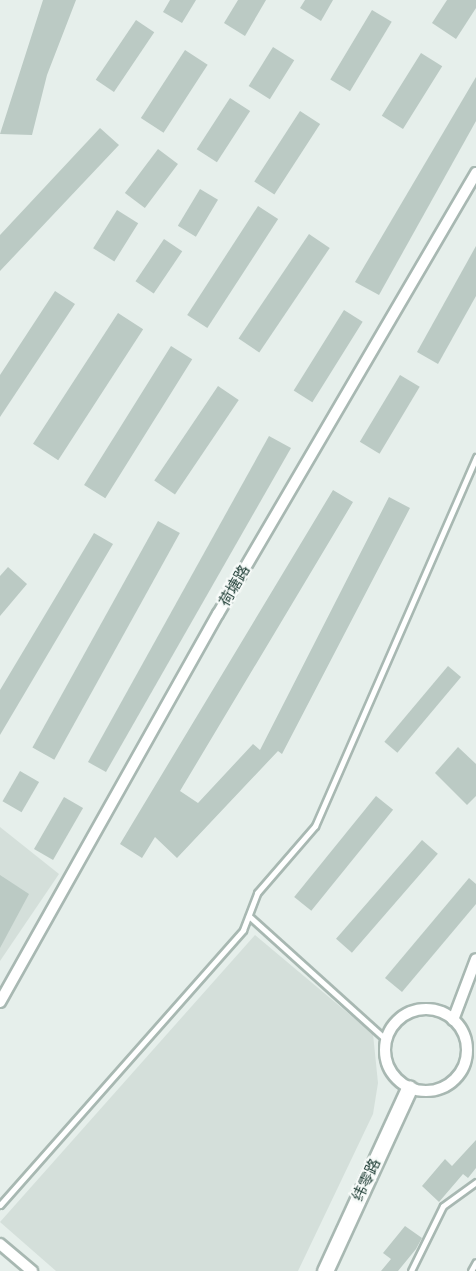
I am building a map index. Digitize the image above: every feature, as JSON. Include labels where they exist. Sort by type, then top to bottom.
[{"type":"street","name":"荷塘路","points":[[0,1002],[218,614],[476,173]]},
{"type":"street","points":[[453,1020],[476,959]]},
{"type":"street","points":[[417,1009],[437,1010],[453,1020],[466,1044],[459,1074],[440,1090],[409,1088],[390,1070],[386,1040],[398,1021],[417,1009]]},
{"type":"street","name":"纬零路","points":[[324,1271],[409,1088]]},
{"type":"street","points":[[0,1244],[32,1271]]},
{"type":"lane","points":[[0,1205],[243,930],[257,893],[315,826],[476,457]]},
{"type":"lane","points":[[249,916],[386,1040]]},
{"type":"lane","points":[[411,1271],[443,1206],[476,1182]]},
{"type":"lane","points":[[472,1270],[476,1262]]},
{"type":"shaded area","points":[[0,827],[59,874],[0,961]]},
{"type":"shaded area","points":[[255,935],[373,1034],[378,1083],[373,1114],[298,1271],[56,1271],[0,1222]]},
{"type":"building","points":[[43,0],[76,0],[47,75],[32,135],[0,134]]},
{"type":"building","points":[[170,0],[196,0],[182,23],[163,12]]},
{"type":"building","points":[[238,0],[266,0],[245,36],[224,23]]},
{"type":"building","points":[[305,0],[333,0],[321,21],[300,8]]},
{"type":"building","points":[[447,0],[476,0],[476,8],[456,39],[432,23]]},
{"type":"building","points":[[372,10],[392,22],[350,91],[330,79]]},
{"type":"building","points":[[136,20],[154,32],[114,92],[96,80]]},
{"type":"building","points":[[273,47],[294,60],[270,99],[249,86]]},
{"type":"building","points":[[185,50],[208,65],[164,133],[141,118]]},
{"type":"building","points":[[421,53],[442,66],[403,129],[382,116]]},
{"type":"building","points":[[476,77],[476,121],[379,295],[355,282]]},
{"type":"building","points":[[230,98],[250,111],[217,162],[197,149]]},
{"type":"building","points":[[300,111],[320,124],[274,195],[254,181]]},
{"type":"building","points":[[100,128],[119,145],[0,271],[0,235]]},
{"type":"building","points":[[158,149],[178,164],[145,208],[125,193]]},
{"type":"building","points":[[200,189],[218,200],[196,237],[178,226]]},
{"type":"building","points":[[258,206],[278,219],[207,328],[187,315]]},
{"type":"building","points":[[117,210],[138,223],[114,261],[93,248]]},
{"type":"building","points":[[309,234],[330,248],[259,352],[239,338]]},
{"type":"building","points":[[164,239],[182,251],[154,294],[135,281]]},
{"type":"building","points":[[476,246],[476,296],[438,364],[417,352]]},
{"type":"building","points":[[55,291],[75,304],[0,417],[0,375]]},
{"type":"building","points":[[344,310],[363,322],[312,402],[294,391]]},
{"type":"building","points":[[118,313],[143,329],[58,460],[33,444]]},
{"type":"building","points":[[171,346],[192,359],[105,498],[84,485]]},
{"type":"building","points":[[400,375],[420,387],[380,454],[360,442]]},
{"type":"building","points":[[218,386],[239,400],[175,494],[154,481]]},
{"type":"building","points":[[269,436],[291,448],[106,772],[88,762]]},
{"type":"building","points":[[333,490],[353,502],[180,791],[198,803],[253,744],[260,750],[389,497],[410,508],[282,754],[278,751],[177,858],[155,837],[142,858],[120,844]]},
{"type":"building","points":[[158,521],[180,533],[54,760],[32,748]]},
{"type":"building","points":[[94,533],[113,544],[0,735],[0,690]]},
{"type":"building","points":[[8,567],[27,584],[0,616],[0,576]]},
{"type":"building","points":[[448,666],[461,677],[397,753],[384,742]]},
{"type":"building","points":[[458,747],[476,764],[476,796],[467,805],[435,773]]},
{"type":"building","points":[[20,771],[39,782],[22,812],[2,801]]},
{"type":"building","points":[[376,796],[393,810],[311,911],[294,897]]},
{"type":"building","points":[[64,797],[83,808],[53,860],[34,849]]},
{"type":"building","points":[[422,840],[438,854],[352,953],[336,939]]},
{"type":"building","points":[[0,875],[29,894],[0,948]]},
{"type":"building","points":[[469,878],[476,884],[476,904],[402,992],[385,978]]},
{"type":"building","points":[[476,1140],[476,1168],[468,1178],[463,1174],[439,1202],[422,1186],[445,1159],[452,1166]]},
{"type":"building","points":[[405,1226],[422,1238],[398,1271],[381,1271],[391,1259],[383,1253]]}]
